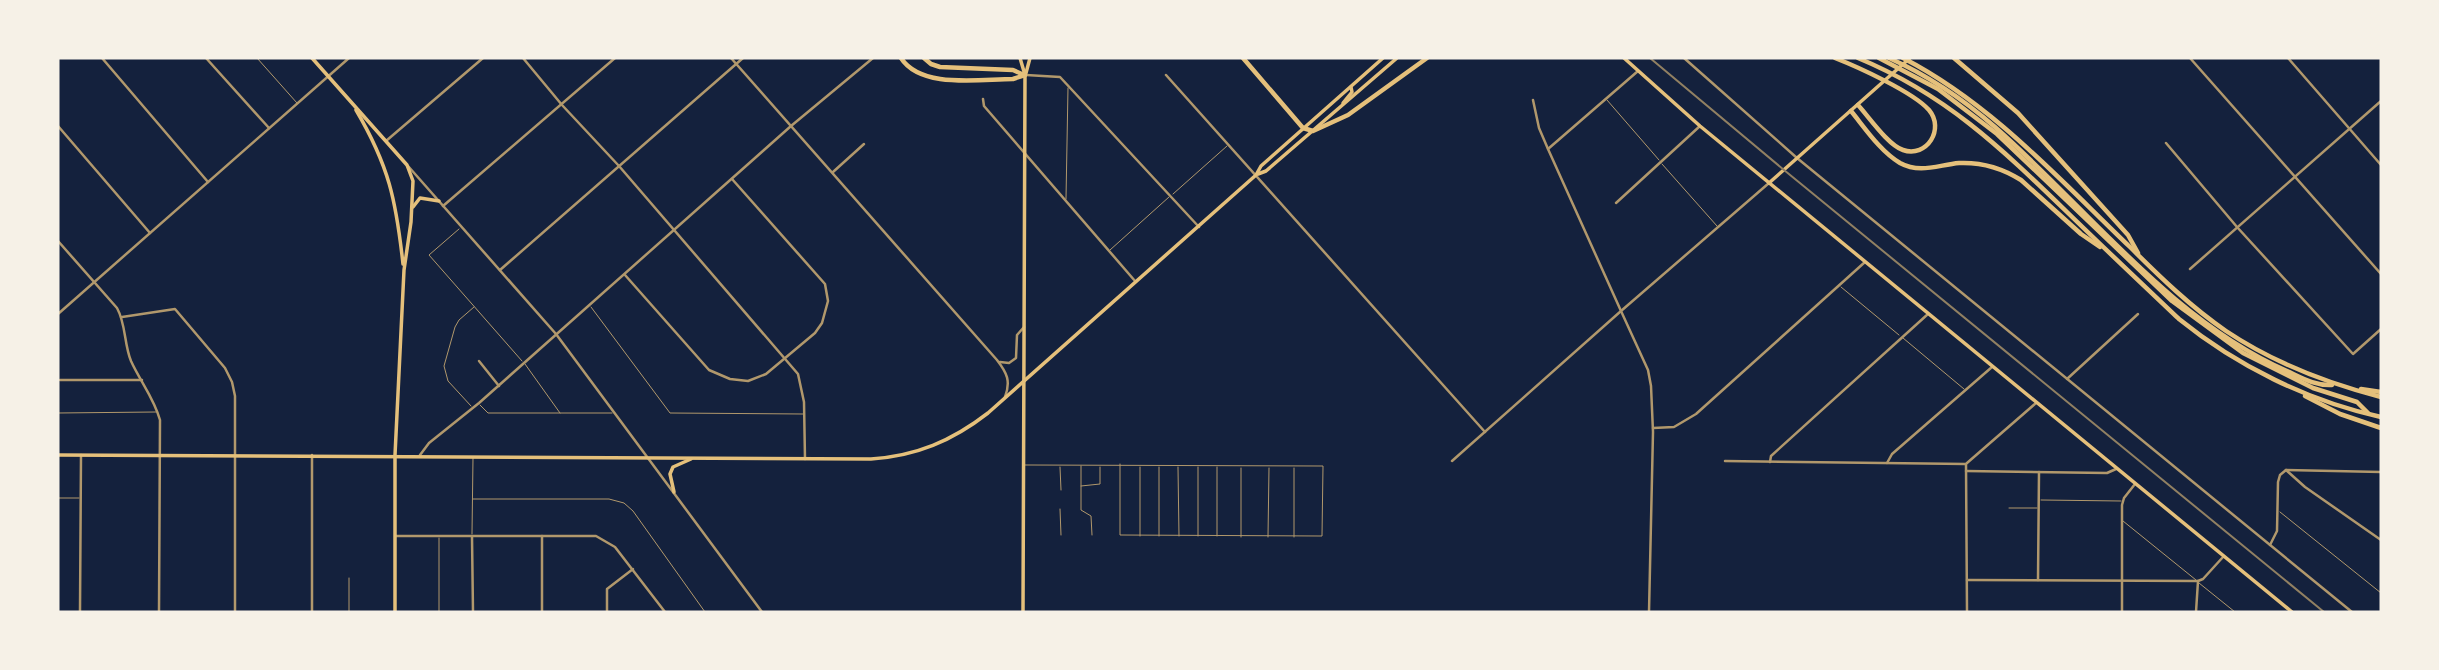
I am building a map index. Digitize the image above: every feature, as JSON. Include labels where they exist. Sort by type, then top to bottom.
[{"type":"highway","points":[[901,58],[911,70],[931,78],[1013,79],[1025,75]]},
{"type":"highway","points":[[924,58],[940,67],[1013,70],[1025,75]]},
{"type":"highway","points":[[1243,58],[1303,128],[1313,131],[1348,115],[1427,58]]},
{"type":"highway","points":[[1835,58],[1919,101],[1933,116],[1935,133],[1923,148],[1907,151],[1895,146],[1858,105]]},
{"type":"highway","points":[[1858,58],[1902,78],[1962,116],[2002,149],[2198,335],[2321,405],[2381,428]]},
{"type":"highway","points":[[1879,58],[1890,60],[1948,92],[1993,126],[2151,277],[2210,326],[2242,348],[2278,367],[2320,386],[2336,385]]},
{"type":"highway","points":[[1903,58],[1971,100],[2010,131],[2185,299],[2226,330],[2298,370],[2342,387],[2381,397]]},
{"type":"highway","points":[[1954,58],[2018,113],[2129,234],[2140,257]]},
{"type":"highway","points":[[1910,71],[1997,134],[2172,302],[2198,323],[2276,371],[2313,388],[2357,402],[2368,414]]},
{"type":"highway","points":[[1851,111],[1883,149],[1908,166],[1921,169],[1969,163],[1989,165],[2011,173],[2081,234],[2112,256]]},
{"type":"highway","points":[[2342,387],[2381,392]]},
{"type":"highway","points":[[2295,390],[2381,416]]},
{"type":"main road","points":[[312,58],[407,165],[413,181],[404,270],[395,456],[395,612]]},
{"type":"main road","points":[[1020,58],[1025,75],[1023,612]]},
{"type":"main road","points":[[1025,75],[1030,58]]},
{"type":"main road","points":[[58,455],[871,459],[905,456],[934,446],[963,431],[1005,397],[1199,227],[1256,175],[1261,166],[1383,58]]},
{"type":"main road","points":[[1256,175],[1266,171],[1397,58]]},
{"type":"main road","points":[[1624,58],[1700,126],[2290,612]]},
{"type":"main road","points":[[1769,183],[1910,58]]},
{"type":"main road","points":[[1342,105],[1352,92],[1351,86]]},
{"type":"main road","points":[[351,102],[370,134],[390,181],[397,209],[404,270]]},
{"type":"main road","points":[[412,208],[420,198],[439,201]]},
{"type":"main road","points":[[674,492],[670,474],[673,467],[695,458]]},
{"type":"street","points":[[102,58],[208,181]]},
{"type":"street","points":[[206,58],[269,128]]},
{"type":"street","points":[[58,314],[349,58]]},
{"type":"street","points":[[386,141],[483,58]]},
{"type":"street","points":[[523,58],[798,374],[803,388],[805,458]]},
{"type":"street","points":[[443,206],[615,58]]},
{"type":"street","points":[[731,58],[997,360],[1009,380],[1010,386],[1005,397]]},
{"type":"street","points":[[499,271],[743,58]]},
{"type":"street","points":[[420,456],[429,443],[499,386],[792,126],[873,58]]},
{"type":"street","points":[[1684,58],[1797,158],[2352,612]]},
{"type":"street","points":[[2190,58],[2381,274]]},
{"type":"street","points":[[2288,58],[2381,164]]},
{"type":"street","points":[[1548,149],[1638,71]]},
{"type":"street","points":[[1025,75],[1055,75],[1068,84],[1199,227]]},
{"type":"street","points":[[1166,75],[1485,432]]},
{"type":"street","points":[[983,99],[985,106],[1024,153],[1135,281]]},
{"type":"street","points":[[1533,100],[1539,128],[1648,370],[1653,428],[1649,612]]},
{"type":"street","points":[[2190,269],[2381,101]]},
{"type":"street","points":[[58,126],[150,233]]},
{"type":"street","points":[[1616,203],[1700,126]]},
{"type":"street","points":[[2166,143],[2353,354],[2381,329]]},
{"type":"street","points":[[832,172],[864,144]]},
{"type":"street","points":[[407,165],[556,334],[762,612]]},
{"type":"street","points":[[625,275],[709,370],[730,379],[748,381],[766,374],[786,360],[816,333],[822,323],[828,291],[825,284],[732,179]]},
{"type":"street","points":[[1452,461],[1769,183]]},
{"type":"street","points":[[58,241],[122,317],[131,359],[158,412],[159,612]]},
{"type":"street","points":[[1653,428],[1674,427],[1696,414],[1865,262]]},
{"type":"street","points":[[122,317],[175,309],[225,368],[232,382],[236,396],[236,612]]},
{"type":"street","points":[[1770,461],[1771,456],[1928,314]]},
{"type":"street","points":[[2067,379],[2138,314]]},
{"type":"street","points":[[997,360],[1005,363],[1016,358],[1017,335],[1024,327]]},
{"type":"street","points":[[479,361],[499,386]]},
{"type":"street","points":[[1887,463],[1892,454],[1993,367]]},
{"type":"street","points":[[60,380],[142,380]]},
{"type":"street","points":[[1725,461],[1966,464],[2036,402]]},
{"type":"street","points":[[80,612],[81,455]]},
{"type":"street","points":[[312,455],[312,612]]},
{"type":"street","points":[[1966,464],[1968,612]]},
{"type":"street","points":[[1966,471],[2107,473],[2116,469]]},
{"type":"street","points":[[2270,545],[2277,531],[2278,482],[2280,475],[2286,470],[2381,472]]},
{"type":"street","points":[[2286,470],[2305,487],[2381,540]]},
{"type":"street","points":[[2038,580],[2039,472]]},
{"type":"street","points":[[2122,612],[2122,501],[2135,484]]},
{"type":"street","points":[[395,536],[589,535],[603,539],[615,547],[664,612]]},
{"type":"street","points":[[541,612],[542,536]]},
{"type":"street","points":[[472,537],[473,612]]},
{"type":"street","points":[[1967,580],[2198,581],[2203,579],[2223,556]]},
{"type":"street","points":[[607,612],[607,589],[633,569]]},
{"type":"street","points":[[2196,612],[2198,581]]},
{"type":"lane","points":[[257,58],[297,103]]},
{"type":"lane","points":[[1066,201],[1068,84]]},
{"type":"lane","points":[[1606,99],[1718,228]]},
{"type":"lane","points":[[1109,250],[1229,145]]},
{"type":"lane","points":[[461,227],[429,255],[524,363],[561,413]]},
{"type":"lane","points":[[1839,286],[1966,390]]},
{"type":"lane","points":[[590,305],[670,413],[805,414]]},
{"type":"lane","points":[[473,408],[448,381],[443,366],[457,322],[475,306]]},
{"type":"lane","points":[[479,403],[488,412],[614,413]]},
{"type":"lane","points":[[58,413],[158,412]]},
{"type":"lane","points":[[472,537],[473,456]]},
{"type":"lane","points":[[1081,464],[1081,509],[1091,516],[1092,535]]},
{"type":"lane","points":[[1081,486],[1100,484],[1101,464]]},
{"type":"lane","points":[[1023,465],[1120,464],[1323,466],[1322,536],[1120,535],[1120,464]]},
{"type":"lane","points":[[1060,465],[1061,490]]},
{"type":"lane","points":[[1140,465],[1140,536]]},
{"type":"lane","points":[[1158,465],[1159,536]]},
{"type":"lane","points":[[1178,465],[1179,536]]},
{"type":"lane","points":[[1198,465],[1198,536]]},
{"type":"lane","points":[[1217,465],[1217,536]]},
{"type":"lane","points":[[1241,465],[1241,537]]},
{"type":"lane","points":[[1268,537],[1269,466]]},
{"type":"lane","points":[[1294,466],[1294,537]]},
{"type":"lane","points":[[58,498],[81,498]]},
{"type":"lane","points":[[473,499],[609,499],[624,503],[633,510],[705,612]]},
{"type":"lane","points":[[2039,500],[2122,501]]},
{"type":"lane","points":[[2009,508],[2039,508]]},
{"type":"lane","points":[[1060,509],[1060,535]]},
{"type":"lane","points":[[2278,512],[2283,513],[2381,593]]},
{"type":"lane","points":[[2121,520],[2235,612]]},
{"type":"lane","points":[[439,536],[439,612]]},
{"type":"lane","points":[[349,578],[349,612]]},
{"type":"railway","points":[[1650,58],[2324,612]]}]
